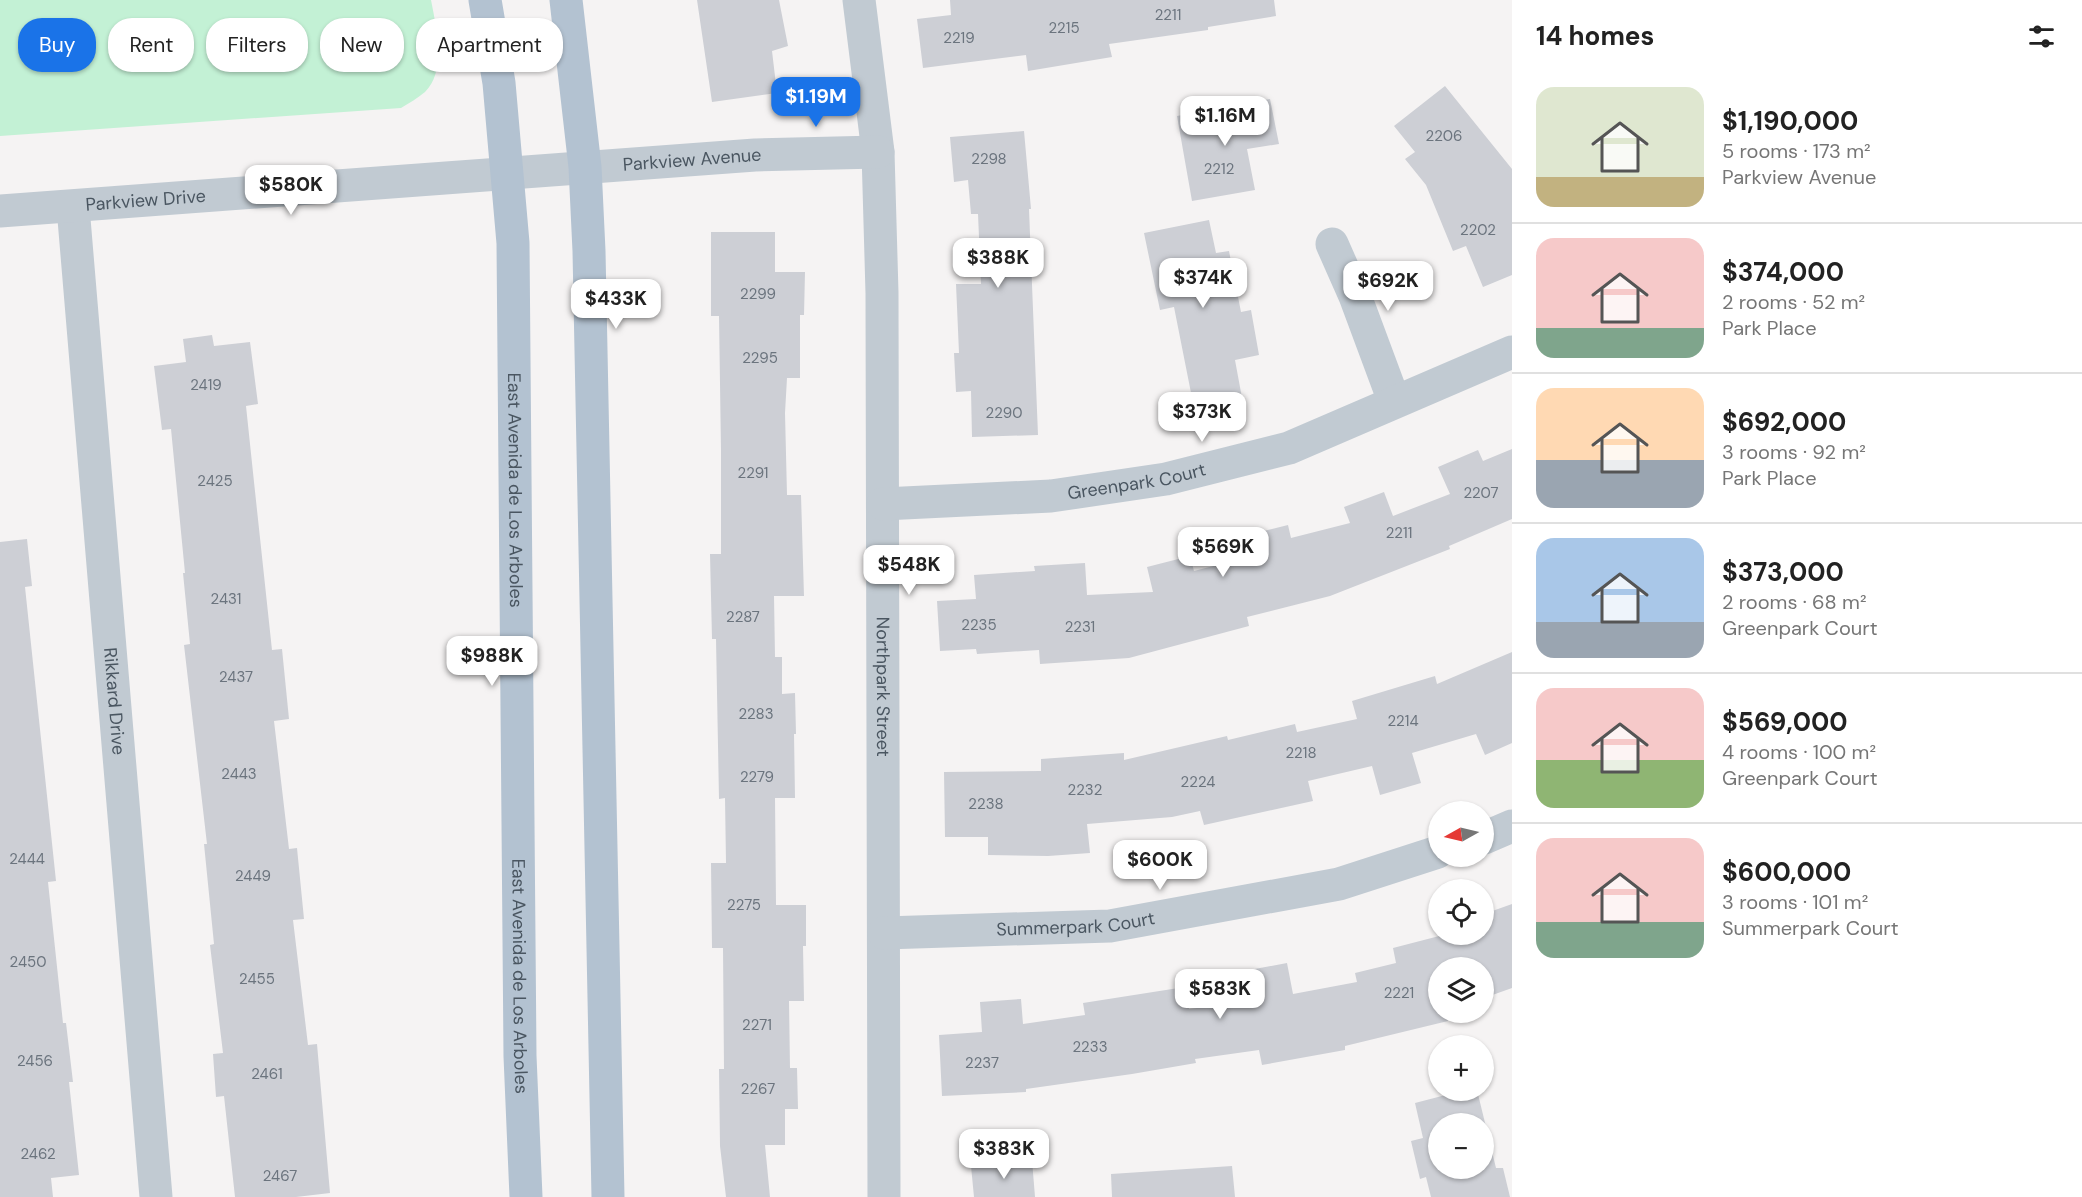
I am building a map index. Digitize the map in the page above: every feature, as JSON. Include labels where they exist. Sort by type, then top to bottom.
[{"type":"main road","name":"East Avenida de Los Arboles","points":[[485,0],[499,83],[513,243],[520,1032],[526,1197]]},
{"type":"main road","points":[[566,0],[585,168],[608,1197]]},
{"type":"street","name":"Northpark Street","points":[[859,0],[878,152],[883,504],[884,1197]]},
{"type":"street","name":"Parkview Avenue","points":[[507,175],[755,155],[878,152]]},
{"type":"street","name":"Parkview Drive","points":[[0,211],[507,175]]},
{"type":"street","name":"Rikkard Drive","points":[[73,207],[156,1197]]},
{"type":"street","points":[[1332,244],[1355,296],[1394,401]]},
{"type":"street","name":"Greenpark Court","points":[[883,504],[1051,496],[1166,479],[1288,448],[1512,352]]},
{"type":"street","points":[[1494,834],[1512,826]]},
{"type":"street","name":"Summerpark Court","points":[[884,933],[1110,926],[1339,884],[1428,855]]},
{"type":"green space","points":[[0,0],[431,0],[434,18],[416,18],[416,72],[436,72],[425,92],[401,108],[0,136]]},
{"type":"building","points":[[697,0],[779,0],[788,46],[772,51],[777,93],[712,102]]},
{"type":"building","points":[[950,0],[1274,0],[1276,16],[1208,27],[1208,30],[1109,44],[1112,57],[1028,71],[1026,55],[923,68],[917,19],[951,15]]},
{"type":"building","points":[[1445,86],[1512,169],[1512,275],[1483,287],[1466,246],[1453,251],[1426,185],[1405,159],[1415,152],[1394,126]]},
{"type":"building","points":[[1270,99],[1279,144],[1247,149],[1255,190],[1192,201],[1177,116]]},
{"type":"building","points":[[1024,131],[1031,209],[1029,209],[1038,435],[972,437],[971,391],[956,392],[954,353],[959,353],[956,284],[981,284],[978,214],[971,214],[968,180],[954,182],[950,137]]},
{"type":"building","points":[[1209,220],[1216,253],[1229,251],[1241,312],[1251,310],[1259,355],[1235,360],[1242,398],[1194,408],[1174,307],[1160,310],[1144,233]]},
{"type":"building","points":[[711,232],[775,232],[775,272],[805,272],[804,315],[800,315],[800,378],[787,378],[785,413],[787,495],[801,495],[804,596],[774,596],[775,657],[782,657],[782,694],[795,693],[796,734],[794,734],[795,798],[775,798],[776,905],[806,905],[806,946],[803,946],[804,1001],[789,1001],[790,1068],[797,1068],[798,1109],[785,1109],[785,1145],[765,1145],[770,1197],[726,1197],[720,1146],[719,1069],[724,1069],[723,948],[712,948],[711,863],[726,863],[725,798],[719,799],[716,639],[712,639],[710,554],[721,554],[721,451],[719,316],[711,316]]},
{"type":"building","points":[[212,335],[214,346],[250,342],[258,404],[246,406],[272,650],[282,649],[289,719],[274,721],[289,849],[297,848],[304,919],[293,920],[308,1045],[317,1044],[330,1193],[296,1197],[235,1197],[224,1096],[216,1097],[213,1054],[223,1053],[210,945],[214,944],[204,844],[207,844],[184,645],[190,644],[183,573],[185,573],[171,429],[162,430],[154,366],[186,362],[183,339]]},
{"type":"building","points":[[1512,449],[1512,519],[1449,546],[1450,549],[1330,596],[1247,617],[1249,626],[1129,658],[1040,664],[1039,650],[977,654],[976,649],[940,651],[937,601],[976,599],[974,575],[1035,571],[1034,566],[1085,563],[1087,595],[1153,592],[1147,567],[1190,556],[1194,571],[1252,556],[1247,535],[1288,525],[1291,538],[1350,523],[1344,507],[1384,492],[1393,516],[1450,494],[1438,467],[1478,450],[1483,461]]},
{"type":"building","points":[[27,539],[32,586],[25,587],[56,881],[48,882],[63,1023],[66,1023],[73,1082],[69,1082],[79,1175],[51,1178],[53,1197],[0,1197],[0,542]]},
{"type":"building","points":[[1512,652],[1512,743],[1485,755],[1476,734],[1412,753],[1421,783],[1380,795],[1372,766],[1308,781],[1313,801],[1204,825],[1200,811],[1172,817],[1087,824],[1090,853],[1048,856],[988,855],[988,837],[945,837],[944,772],[1041,771],[1041,759],[1124,753],[1124,760],[1227,736],[1228,740],[1295,724],[1297,732],[1357,719],[1352,701],[1435,676],[1437,684]]},
{"type":"building","points":[[1512,904],[1512,988],[1494,994],[1494,957],[1428,957],[1428,1023],[1440,1023],[1345,1046],[1345,1050],[1262,1065],[1259,1050],[1195,1059],[1196,1063],[1132,1074],[1026,1089],[1026,1092],[942,1096],[939,1035],[982,1032],[980,1002],[1021,999],[1023,1024],[1085,1015],[1083,1003],[1185,987],[1189,1009],[1250,1001],[1244,971],[1287,963],[1293,994],[1357,982],[1355,973],[1396,963],[1393,948],[1428,939],[1428,945],[1494,945],[1494,910]]},
{"type":"building","points":[[1428,1100],[1480,1101],[1483,1113],[1428,1113],[1428,1179],[1494,1179],[1494,1160],[1496,1168],[1503,1168],[1510,1197],[1431,1197],[1426,1177],[1420,1179],[1411,1141],[1423,1138],[1415,1103]]},
{"type":"building","points":[[1032,1160],[1035,1197],[974,1197],[971,1166]]},
{"type":"building","points":[[1232,1166],[1235,1197],[1112,1197],[1111,1174]]}]
